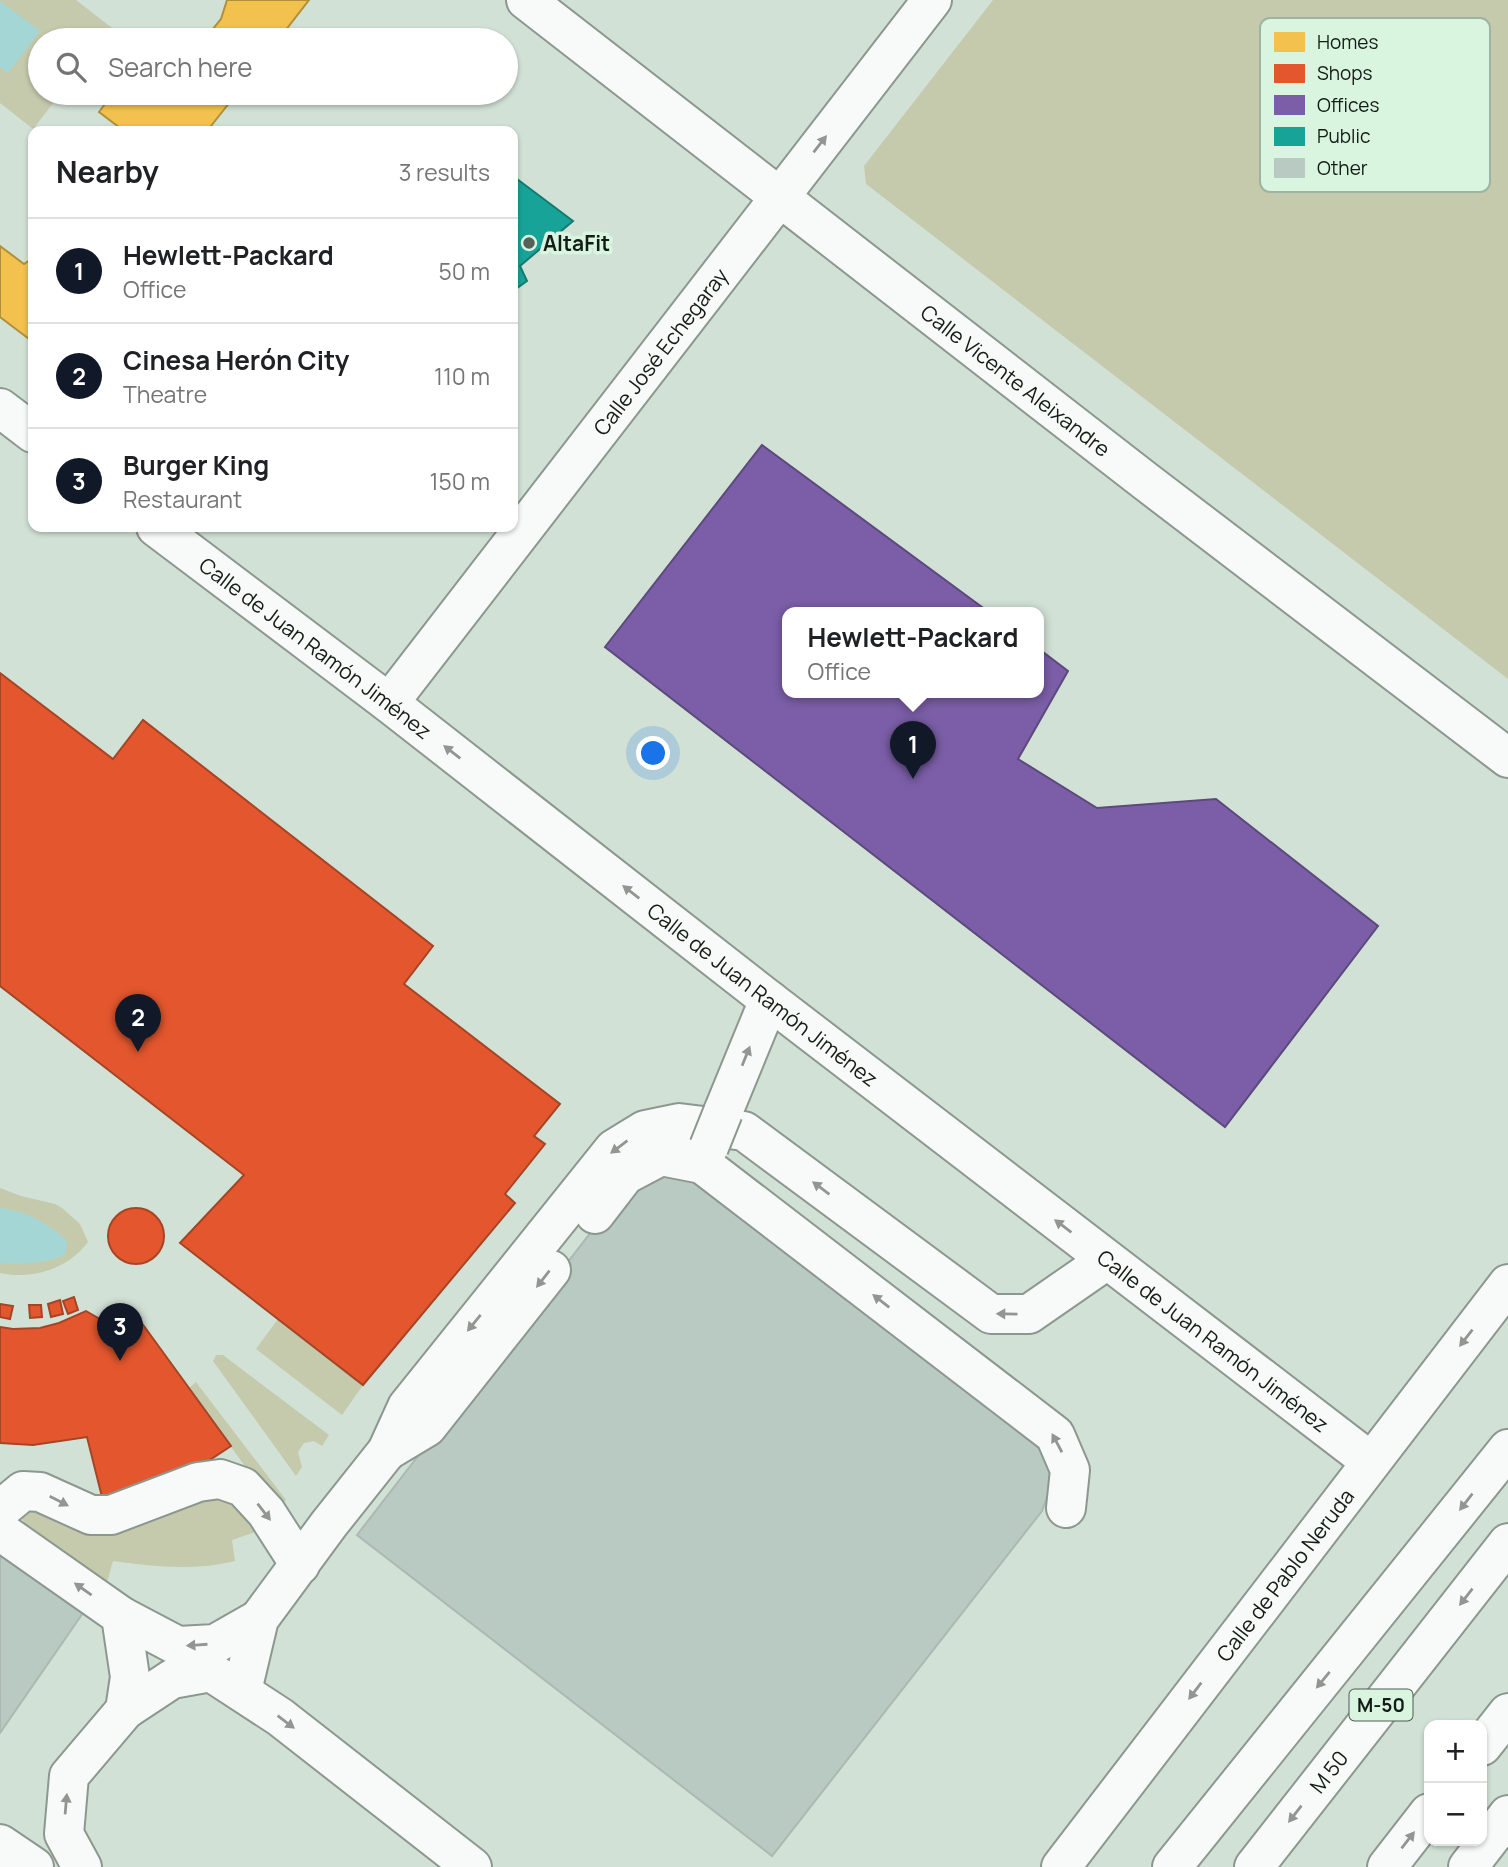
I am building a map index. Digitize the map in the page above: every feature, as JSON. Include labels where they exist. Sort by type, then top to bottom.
[{"type":"main road","name":"Calle Vicente Aleixandre","points":[[526,0],[779,198],[1508,758]]},
{"type":"main road","name":"Calle José Echegaray","points":[[389,703],[932,0]]},
{"type":"main road","points":[[0,408],[28,429]]},
{"type":"main road","name":"Calle de Juan Ramón Jiménez","points":[[163,532],[389,703],[769,1000],[1370,1461]]},
{"type":"main road","points":[[706,1155],[769,1000]]},
{"type":"main road","points":[[0,1531],[121,1616],[178,1647],[215,1644],[259,1619],[387,1451],[407,1407],[614,1149],[645,1130],[679,1123],[744,1131],[991,1314],[1029,1314],[1107,1260]]},
{"type":"main road","points":[[387,1451],[427,1427],[625,1175],[661,1156],[706,1155],[1055,1435],[1070,1470],[1066,1507]]},
{"type":"main road","name":"Calle de Pablo Neruda","points":[[1061,1867],[1508,1284]]},
{"type":"main road","points":[[1172,1867],[1508,1449]]},
{"type":"main road","points":[[0,1510],[23,1491],[40,1492],[91,1515],[111,1515],[198,1482],[220,1479],[243,1487],[266,1512],[300,1565]]},
{"type":"main road","name":"M 50","points":[[1254,1867],[1508,1544]]},
{"type":"main road","points":[[121,1616],[130,1676],[125,1710]]},
{"type":"main road","points":[[242,1691],[259,1619]]},
{"type":"main road","points":[[82,1867],[64,1834],[69,1776],[125,1710],[172,1679],[211,1672],[280,1717],[472,1867]]},
{"type":"main road","points":[[1487,1740],[1508,1713]]},
{"type":"main road","points":[[1468,1867],[1508,1815]]},
{"type":"main road","points":[[1387,1867],[1424,1819]]},
{"type":"main road","points":[[0,1844],[34,1867]]},
{"type":"green space","points":[[0,0],[76,0],[112,28],[28,28],[28,105],[52,105],[35,126],[29,126],[0,103]]},
{"type":"green space","points":[[993,0],[1508,0],[1508,679],[866,184],[864,166]]},
{"type":"green space","points":[[0,1188],[62,1208],[80,1224],[88,1242],[60,1266],[24,1275],[0,1273]]},
{"type":"green space","points":[[278,1319],[363,1385],[342,1415],[256,1349]]},
{"type":"green space","points":[[216,1355],[223,1355],[329,1435],[322,1446],[314,1441],[304,1443],[298,1452],[302,1467],[296,1476],[213,1361]]},
{"type":"green space","points":[[196,1382],[286,1500],[277,1511],[189,1388]]},
{"type":"green space","points":[[216,1489],[264,1529],[232,1540],[235,1561],[174,1567],[113,1561],[107,1582],[24,1524],[20,1512]]},
{"type":"water","points":[[0,1],[36,28],[28,28],[28,47],[8,73],[0,67]]},
{"type":"water","points":[[0,1208],[28,1215],[52,1228],[67,1241],[65,1255],[33,1263],[0,1263]]},
{"type":"building: Homes","points":[[227,0],[309,0],[287,28],[214,28],[221,19]]},
{"type":"building: Homes","points":[[104,105],[228,105],[211,126],[117,126],[99,112]]},
{"type":"building: Homes","points":[[0,246],[24,264],[28,261],[28,338],[0,317]]},
{"type":"building: Shops","points":[[0,673],[113,759],[143,720],[433,946],[404,984],[560,1104],[534,1136],[545,1144],[505,1194],[515,1203],[363,1385],[180,1243],[244,1175],[0,986]]},
{"type":"building: Shops","points":[[136,1208],[147,1210],[156,1216],[162,1225],[162,1247],[156,1256],[147,1262],[136,1264],[125,1262],[116,1256],[110,1247],[108,1236],[110,1225],[116,1216],[125,1210]]},
{"type":"building: Shops","points":[[74,1297],[78,1310],[68,1314],[63,1301]]},
{"type":"building: Shops","points":[[60,1300],[63,1314],[51,1317],[48,1304]]},
{"type":"building: Shops","points":[[0,1304],[13,1306],[10,1319],[0,1317]]},
{"type":"building: Shops","points":[[29,1305],[41,1305],[42,1317],[30,1318]]},
{"type":"building: Shops","points":[[86,1311],[100,1319],[121,1323],[141,1322],[231,1446],[202,1465],[104,1505],[87,1437],[33,1445],[0,1443],[0,1327],[40,1328]]},
{"type":"building: Offices","points":[[762,445],[982,607],[782,607],[782,698],[1044,698],[1044,653],[1068,671],[1018,759],[1097,808],[1216,799],[1378,926],[1225,1127],[605,647]]},
{"type":"building: Public","name":"AltaFit","points":[[518,180],[573,221],[520,266],[527,281],[518,287]]},
{"type":"building: Other","points":[[680,1173],[714,1186],[1038,1437],[1049,1457],[1052,1483],[1042,1511],[772,1856],[357,1535],[605,1214],[630,1187],[658,1175]]},
{"type":"building: Other","points":[[0,1549],[85,1610],[0,1733]]},
{"type":"place","name":"AltaFit","points":[[529,243]]},
{"type":"place","name":"Hewlett-Packard","points":[[913,779]]},
{"type":"place","name":"Cinesa Herón City","points":[[138,1052]]},
{"type":"place","name":"Burger King","points":[[120,1361]]}]
